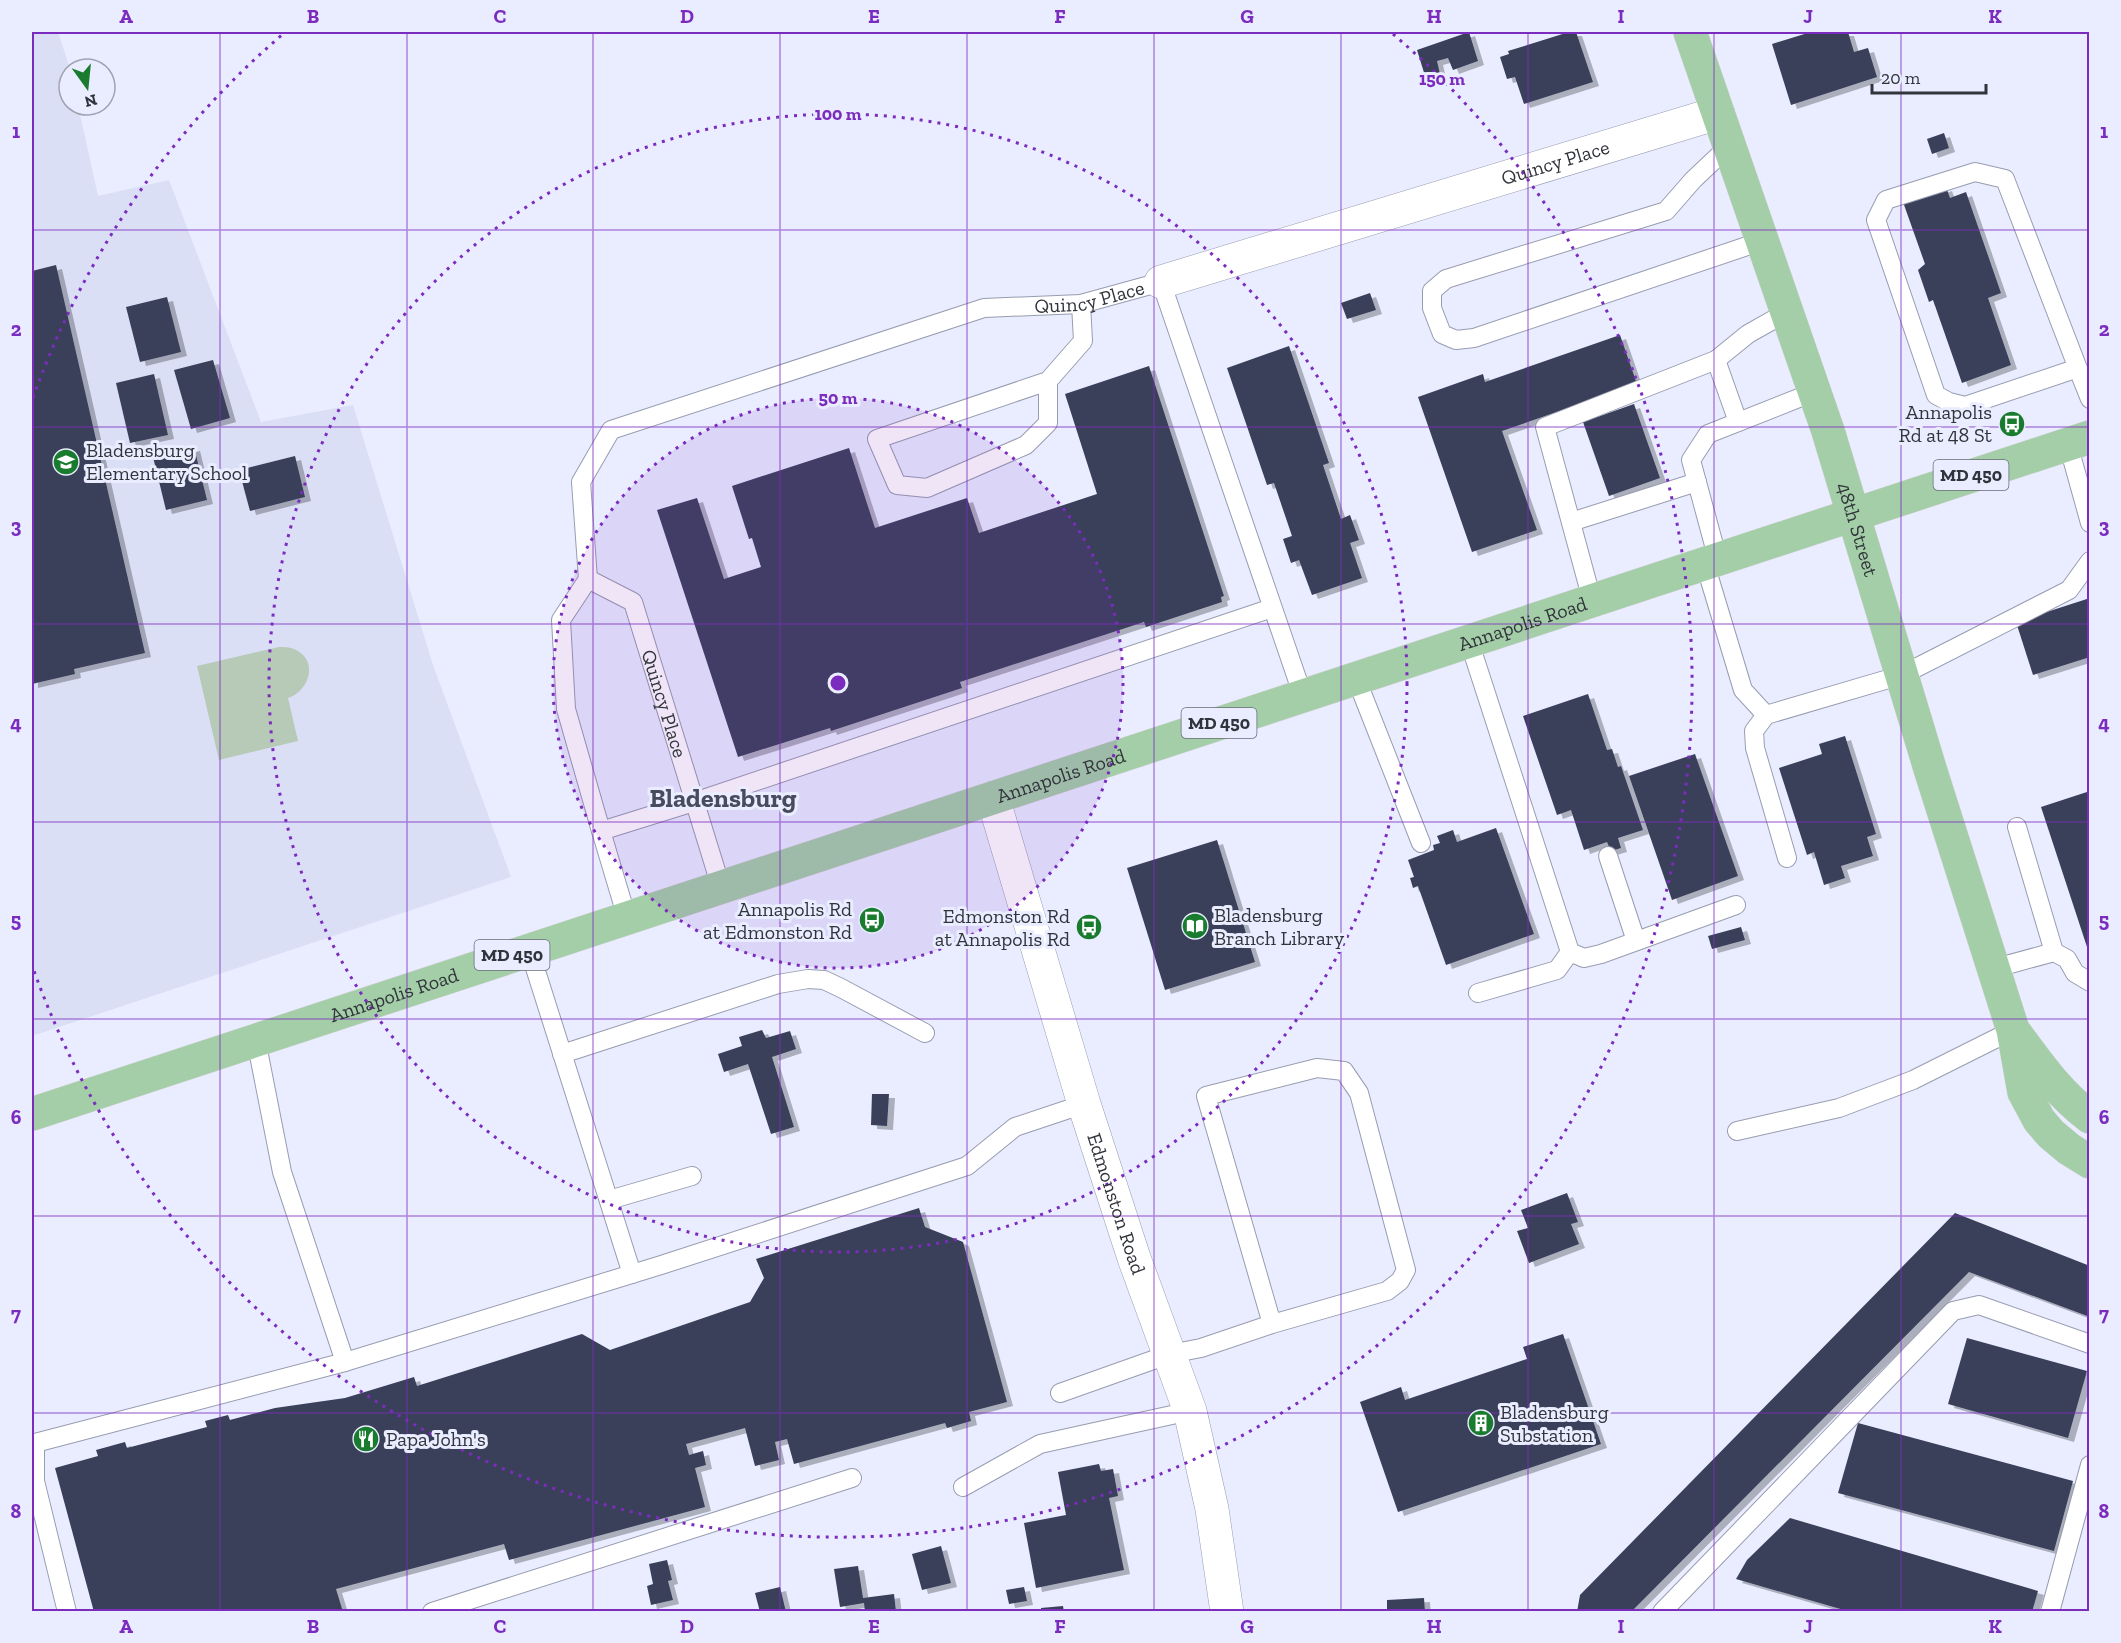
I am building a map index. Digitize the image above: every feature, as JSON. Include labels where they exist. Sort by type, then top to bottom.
[{"type":"main road","name":"48th Street","points":[[1690,32],[1814,392],[1992,969],[2013,1030]]},
{"type":"main road","name":"Annapolis Road","points":[[32,1114],[2079,440]]},
{"type":"main road","points":[[2013,1030],[2046,1074],[2075,1106],[2090,1117]]},
{"type":"main road","points":[[2013,1030],[2024,1092],[2031,1107],[2051,1134],[2090,1162]]},
{"type":"street","name":"Quincy Place","points":[[1161,282],[1718,113]]},
{"type":"street","name":"Edmonston Road","points":[[993,798],[1084,1104],[1134,1258],[1190,1411],[1212,1509],[1227,1611]]},
{"type":"lane","points":[[1729,146],[1666,211],[1446,279],[1432,291],[1432,308],[1442,334],[1456,340],[1474,338],[1762,241]]},
{"type":"lane","points":[[2078,368],[1965,406],[1949,402],[1936,394],[1876,220],[1886,200],[1975,172],[2004,179],[2078,368],[2090,399]]},
{"type":"lane","points":[[1161,282],[1303,696]]},
{"type":"lane","name":"Quincy Place","points":[[721,887],[633,602],[588,579],[581,482],[611,430],[984,308],[1081,304],[1161,282]]},
{"type":"lane","points":[[1048,381],[1048,423],[1026,445],[927,488],[897,485],[877,439],[1048,381],[1083,341],[1081,304]]},
{"type":"lane","points":[[1592,600],[1545,427],[1716,360],[1748,334],[1787,312]]},
{"type":"lane","points":[[1716,360],[1738,422]]},
{"type":"lane","points":[[1766,715],[1743,690],[1712,562],[1691,460],[1708,434],[1814,392]]},
{"type":"lane","points":[[2079,440],[2090,523]]},
{"type":"lane","points":[[1571,522],[1697,482]]},
{"type":"lane","points":[[1787,858],[1755,748],[1754,731],[1766,715],[1902,675],[2068,590],[2090,561]]},
{"type":"lane","points":[[588,579],[561,620],[566,709],[627,918]]},
{"type":"lane","points":[[601,831],[694,802],[1272,608]]},
{"type":"lane","points":[[1469,641],[1570,952],[1584,958],[1736,905]]},
{"type":"lane","points":[[1356,678],[1421,843]]},
{"type":"lane","points":[[2017,827],[2054,952]]},
{"type":"lane","points":[[1608,856],[1636,941]]},
{"type":"lane","points":[[529,949],[632,1274]]},
{"type":"lane","points":[[1478,993],[1557,970],[1570,952]]},
{"type":"lane","points":[[1992,969],[2054,952],[2067,959],[2075,973],[2090,981]]},
{"type":"lane","points":[[562,1054],[777,984],[808,979],[824,980],[925,1033]]},
{"type":"lane","points":[[1737,1131],[1839,1108],[1913,1080],[2013,1030]]},
{"type":"lane","points":[[256,1040],[282,1172],[345,1362]]},
{"type":"lane","points":[[1060,1393],[1170,1354],[1201,1348],[1272,1324],[1387,1291],[1400,1281],[1406,1270],[1359,1093],[1344,1071],[1317,1068],[1206,1096],[1272,1324]]},
{"type":"lane","points":[[67,1611],[35,1481],[35,1443],[345,1362],[632,1274],[967,1166],[1015,1127],[1084,1104]]},
{"type":"lane","points":[[609,1200],[692,1176]]},
{"type":"lane","points":[[1662,1611],[1953,1311],[1979,1305],[2090,1344]]},
{"type":"lane","points":[[963,1487],[1040,1444],[1190,1411]]},
{"type":"lane","points":[[2050,1611],[2090,1466]]},
{"type":"lane","points":[[432,1611],[852,1478]]},
{"type":"shaded area","points":[[32,32],[58,32],[66,57],[57,57],[57,117],[81,117],[98,196],[169,180],[261,422],[353,405],[433,665],[511,877],[32,1036]]},
{"type":"green space","points":[[279,647],[296,650],[308,663],[308,677],[305,684],[295,695],[288,698],[298,741],[219,760],[197,666]]},
{"type":"building","points":[[1469,32],[1478,61],[1453,70],[1448,58],[1437,61],[1440,74],[1426,79],[1417,50]]},
{"type":"building","points":[[1569,32],[1576,32],[1593,82],[1524,104],[1515,77],[1507,79],[1500,57],[1509,54],[1508,51]]},
{"type":"building","points":[[1811,32],[1848,32],[1854,52],[1868,48],[1877,77],[1791,105],[1772,44]]},
{"type":"building","points":[[1944,133],[1949,148],[1932,154],[1927,139]]},
{"type":"building","points":[[1946,187],[1950,198],[1966,192],[2001,293],[1988,298],[2011,365],[1962,383],[1933,300],[1929,302],[1918,270],[1925,264],[1903,202]]},
{"type":"building","name":"Bladensburg Elementary School","points":[[56,265],[145,653],[74,669],[75,674],[32,684],[32,271]]},
{"type":"building","points":[[1370,293],[1376,310],[1347,319],[1341,303]]},
{"type":"building","points":[[167,297],[181,352],[140,362],[126,307]]},
{"type":"building","points":[[1620,335],[1637,384],[1502,431],[1537,530],[1472,552],[1418,397],[1483,374],[1485,382]]},
{"type":"building","points":[[1289,346],[1329,463],[1323,465],[1341,519],[1350,515],[1359,540],[1350,543],[1362,578],[1312,595],[1299,560],[1291,563],[1283,539],[1292,536],[1274,483],[1267,485],[1227,368]]},
{"type":"building","points":[[213,360],[230,418],[191,429],[174,370]]},
{"type":"building","points":[[1149,366],[1224,596],[1221,597],[1222,602],[1146,627],[1144,622],[960,682],[962,688],[831,731],[830,728],[738,757],[657,510],[697,498],[724,579],[761,567],[752,538],[749,539],[732,486],[849,448],[875,528],[967,498],[979,533],[1097,494],[1065,394]]},
{"type":"building","points":[[154,374],[168,435],[130,443],[116,383]]},
{"type":"building","points":[[1634,404],[1660,478],[1609,496],[1583,422]]},
{"type":"building","points":[[194,447],[207,500],[166,510],[153,457]]},
{"type":"building","points":[[295,456],[305,497],[250,511],[239,470]]},
{"type":"building","points":[[2090,598],[2090,657],[2033,675],[2016,622]]},
{"type":"building","points":[[1588,694],[1607,750],[1612,749],[1618,767],[1621,766],[1643,830],[1618,838],[1621,848],[1611,851],[1607,842],[1584,850],[1571,810],[1557,815],[1523,716]]},
{"type":"building","points":[[1845,736],[1876,834],[1867,837],[1873,856],[1841,866],[1845,878],[1824,885],[1814,852],[1807,855],[1779,768],[1822,754],[1819,744]]},
{"type":"building","points":[[1695,754],[1738,876],[1672,900],[1629,776]]},
{"type":"building","points":[[2090,791],[2090,953],[2089,953],[2041,807]]},
{"type":"building","points":[[1496,828],[1534,934],[1446,965],[1418,886],[1413,888],[1410,878],[1414,877],[1408,860],[1434,850],[1433,845],[1440,843],[1437,836],[1453,830],[1457,842]]},
{"type":"building","name":"Bladensburg Branch Library","points":[[1217,840],[1255,962],[1165,990],[1127,868]]},
{"type":"building","points":[[1741,927],[1745,940],[1712,949],[1708,936]]},
{"type":"building","points":[[762,1030],[766,1038],[790,1031],[796,1049],[772,1057],[794,1127],[771,1134],[748,1064],[724,1072],[718,1054],[742,1046],[739,1037]]},
{"type":"building","points":[[872,1094],[889,1094],[887,1126],[871,1125]]},
{"type":"building","points":[[1567,1193],[1578,1222],[1571,1224],[1579,1244],[1529,1263],[1517,1231],[1528,1228],[1521,1210]]},
{"type":"building","points":[[919,1208],[925,1227],[963,1242],[1007,1402],[969,1412],[971,1421],[947,1428],[945,1423],[794,1464],[787,1439],[775,1442],[779,1460],[755,1466],[745,1428],[686,1444],[689,1455],[703,1451],[706,1465],[695,1468],[705,1507],[509,1560],[504,1544],[336,1589],[343,1612],[94,1612],[55,1468],[98,1456],[96,1450],[125,1442],[127,1448],[207,1427],[205,1421],[228,1415],[230,1420],[275,1408],[345,1398],[414,1377],[417,1386],[582,1334],[610,1350],[750,1302],[764,1278],[756,1259]]},
{"type":"building","points":[[1955,1213],[2090,1266],[2090,1317],[1969,1272],[1631,1612],[1577,1612],[1580,1595]]},
{"type":"building","name":"Bladensburg Substation","points":[[1563,1334],[1601,1444],[1398,1512],[1360,1402],[1401,1387],[1405,1400],[1527,1359],[1523,1347]]},
{"type":"building","points":[[1967,1338],[2087,1371],[2068,1438],[1948,1404]]},
{"type":"building","points":[[1858,1423],[2073,1481],[2054,1551],[1838,1493]]},
{"type":"building","points":[[1099,1464],[1101,1471],[1113,1469],[1118,1496],[1109,1498],[1124,1570],[1036,1588],[1024,1523],[1066,1515],[1058,1472]]},
{"type":"building","points":[[1790,1518],[2038,1591],[2032,1612],[1851,1612],[1736,1579],[1747,1560]]},
{"type":"building","points":[[941,1546],[951,1583],[922,1590],[912,1554]]},
{"type":"building","points":[[667,1560],[672,1580],[668,1581],[673,1600],[651,1605],[647,1586],[653,1584],[649,1564]]},
{"type":"building","points":[[858,1566],[863,1598],[894,1594],[896,1612],[865,1612],[864,1603],[840,1607],[834,1569]]},
{"type":"building","points":[[780,1587],[786,1612],[760,1612],[755,1593]]},
{"type":"building","points":[[1024,1587],[1027,1601],[1009,1604],[1006,1590]]},
{"type":"building","points":[[1424,1598],[1425,1612],[1387,1612],[1387,1600]]},
{"type":"building","points":[[1063,1606],[1064,1612],[1041,1612],[1041,1608]]},
{"type":"place","name":"Annapolis Rd at 48 St","points":[[2012,424]]},
{"type":"place","name":"Bladensburg Elementary School","points":[[66,462]]},
{"type":"place","name":"Annapolis Rd at Edmonston Rd","points":[[872,920]]},
{"type":"place","name":"Bladensburg Branch Library","points":[[1195,926]]},
{"type":"place","name":"Edmonston Rd at Annapolis Rd","points":[[1089,927]]},
{"type":"place","name":"Bladensburg Substation","points":[[1481,1423]]},
{"type":"place","name":"Papa John's","points":[[366,1439]]},
{"type":"district","name":"Bladensburg","points":[[723,798]]}]
